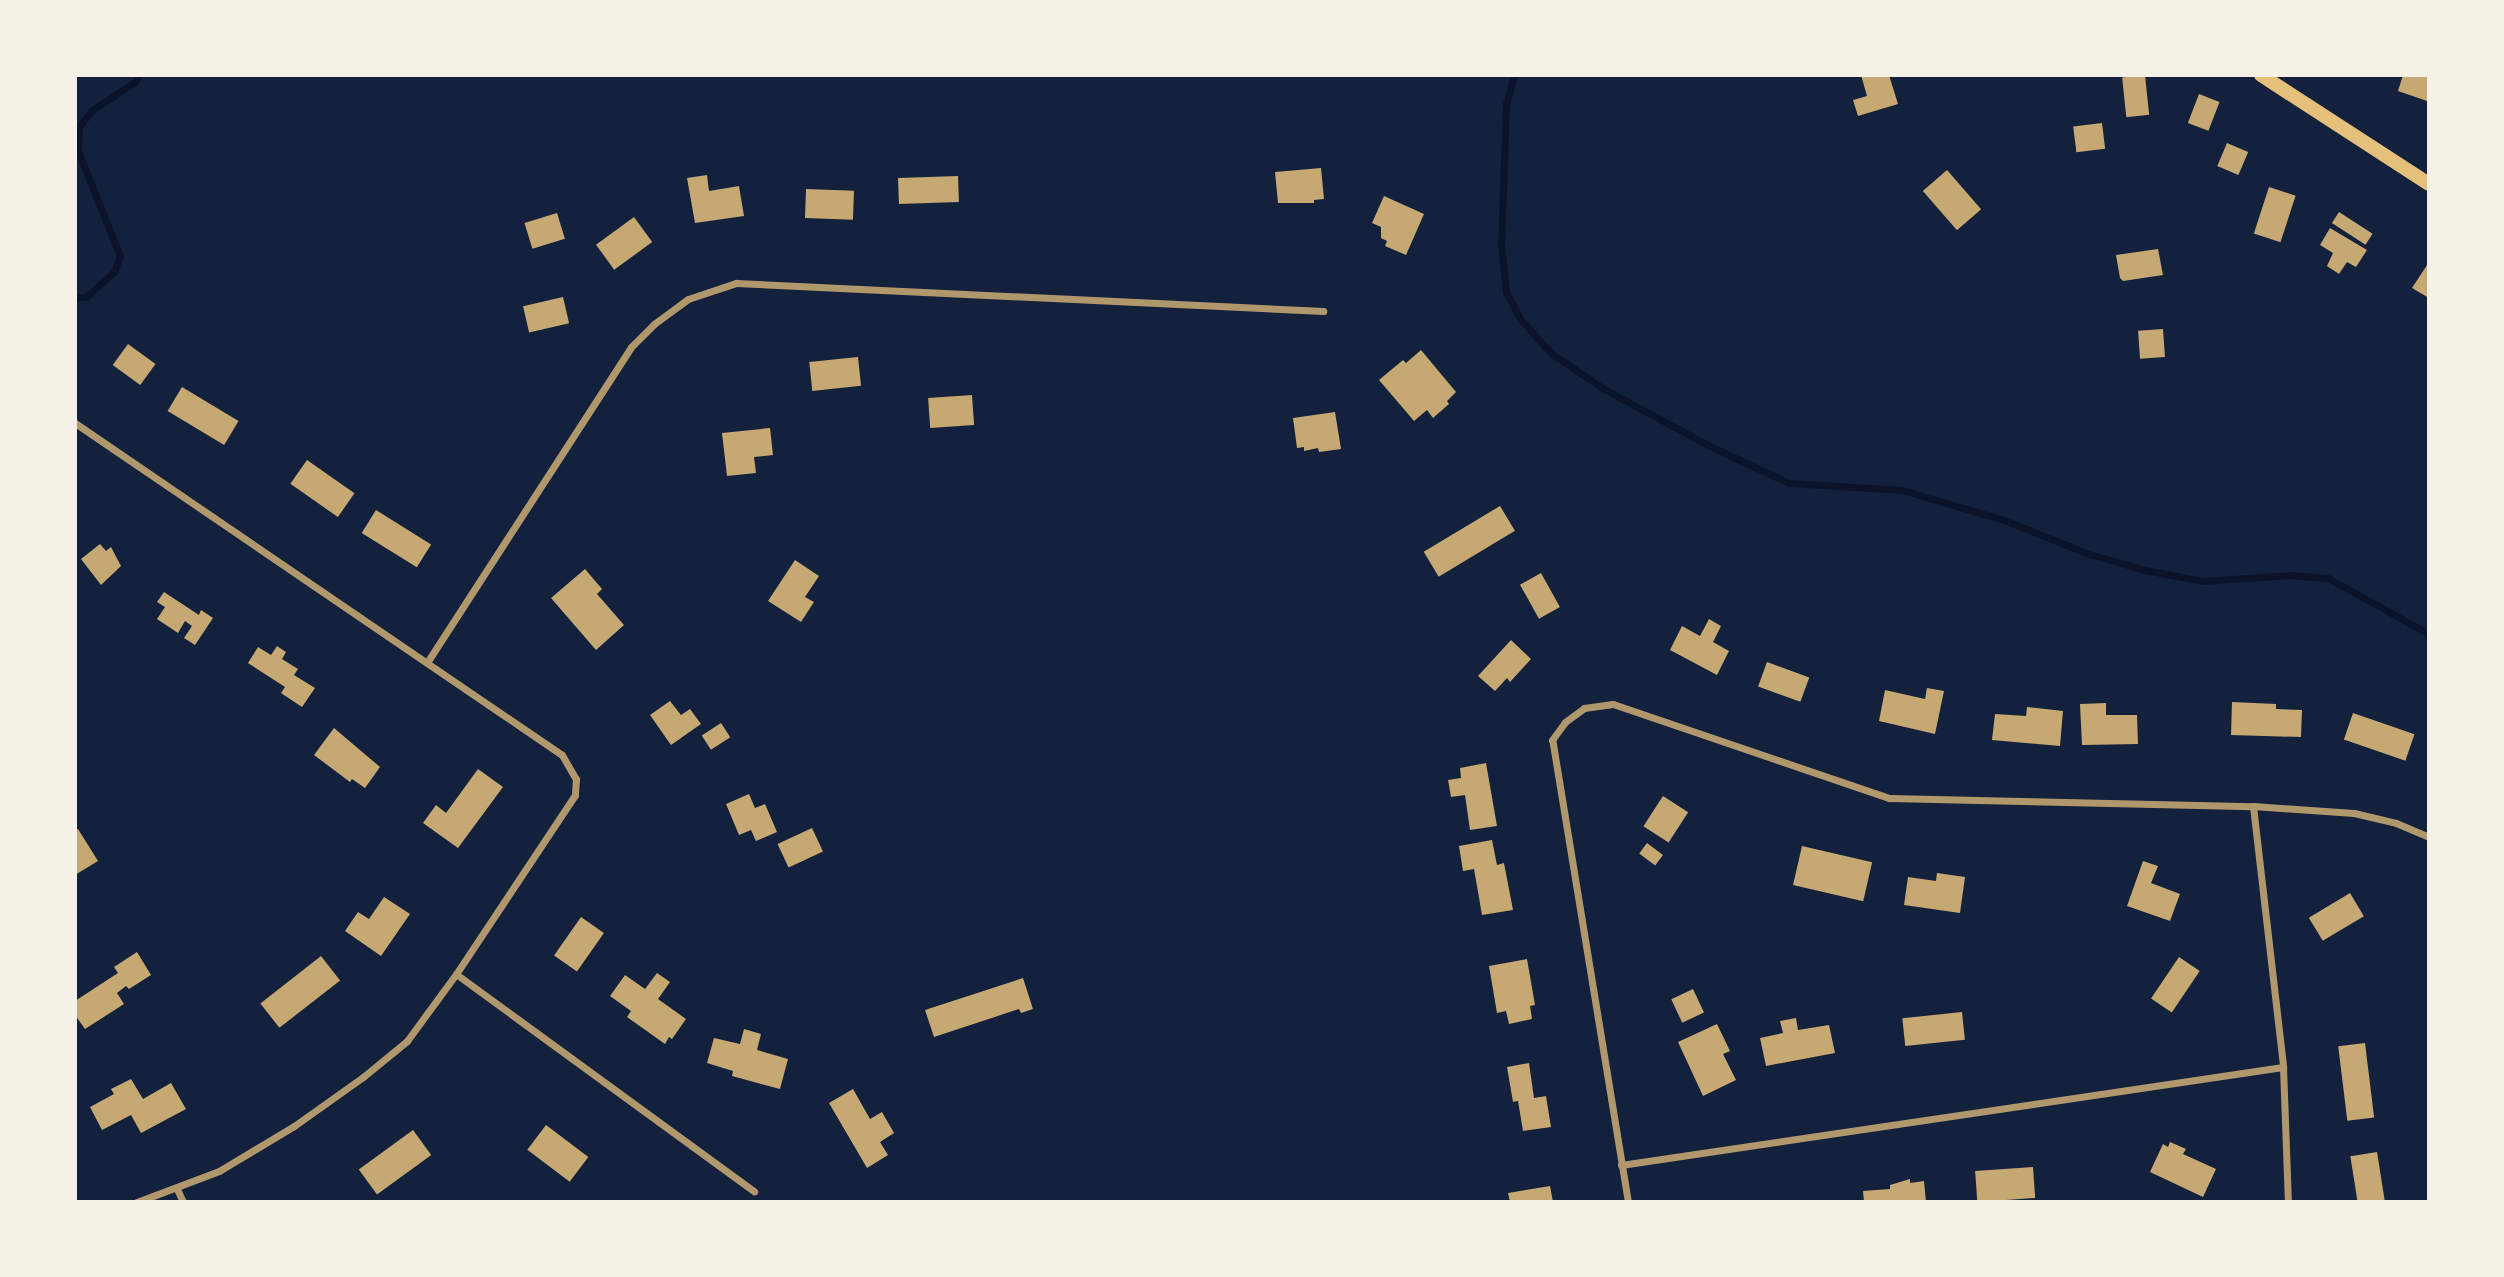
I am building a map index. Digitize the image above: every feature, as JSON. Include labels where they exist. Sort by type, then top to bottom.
[{"type":"main road","points":[[2261,75],[2429,184]]},
{"type":"street","points":[[429,661],[631,348],[654,324],[688,299],[736,283],[1323,311]]},
{"type":"street","points":[[75,423],[429,661],[562,755],[576,779],[575,795],[456,974],[407,1041],[294,1126],[219,1171],[137,1202]]},
{"type":"street","points":[[1628,1202],[1552,740],[1565,722],[1584,708],[1613,704],[1889,798],[2253,806],[2354,813],[2396,823],[2429,837]]},
{"type":"street","points":[[2253,806],[2283,1067],[2288,1202]]},
{"type":"street","points":[[456,974],[754,1191]]},
{"type":"street","points":[[1621,1166],[2283,1067]]},
{"type":"street","points":[[177,1189],[183,1202]]},
{"type":"building","points":[[1861,75],[1889,75],[1898,104],[1858,116],[1853,100],[1867,96]]},
{"type":"building","points":[[2145,75],[2149,115],[2126,117],[2122,77]]},
{"type":"building","points":[[2403,75],[2429,75],[2427,101],[2398,91]]},
{"type":"building","points":[[2199,94],[2220,102],[2208,131],[2188,123]]},
{"type":"building","points":[[2102,123],[2105,149],[2076,152],[2073,127]]},
{"type":"building","points":[[2227,143],[2248,152],[2238,175],[2217,166]]},
{"type":"building","points":[[1321,168],[1324,199],[1314,200],[1314,203],[1278,203],[1275,172]]},
{"type":"building","points":[[1947,170],[1981,209],[1957,230],[1923,191]]},
{"type":"building","points":[[707,175],[709,191],[739,186],[744,216],[695,223],[687,178]]},
{"type":"building","points":[[958,176],[959,202],[899,204],[898,178]]},
{"type":"building","points":[[2269,187],[2296,196],[2280,242],[2254,234]]},
{"type":"building","points":[[806,189],[854,191],[853,220],[805,218]]},
{"type":"building","points":[[1384,196],[1424,214],[1406,255],[1385,246],[1387,241],[1381,238],[1381,227],[1372,223]]},
{"type":"building","points":[[2339,212],[2373,234],[2365,245],[2332,223]]},
{"type":"building","points":[[557,213],[565,239],[532,249],[524,223]]},
{"type":"building","points":[[634,217],[652,242],[614,270],[596,245]]},
{"type":"building","points":[[2330,228],[2367,250],[2356,267],[2347,262],[2339,274],[2327,266],[2333,253],[2320,245]]},
{"type":"building","points":[[2158,249],[2163,275],[2123,281],[2120,278],[2116,255]]},
{"type":"building","points":[[2429,262],[2429,298],[2412,288]]},
{"type":"building","points":[[563,297],[569,323],[529,333],[523,306]]},
{"type":"building","points":[[2163,329],[2165,357],[2140,359],[2138,331]]},
{"type":"building","points":[[128,344],[156,364],[140,385],[113,365]]},
{"type":"building","points":[[1421,350],[1456,392],[1447,401],[1449,404],[1433,418],[1427,410],[1414,421],[1379,380],[1403,360],[1406,363]]},
{"type":"building","points":[[858,357],[861,386],[812,391],[809,362]]},
{"type":"building","points":[[182,387],[239,421],[224,445],[168,411]]},
{"type":"building","points":[[972,395],[974,425],[930,428],[928,398]]},
{"type":"building","points":[[1335,412],[1341,449],[1319,452],[1318,448],[1304,451],[1304,447],[1297,448],[1293,418]]},
{"type":"building","points":[[770,428],[773,455],[754,457],[756,473],[727,476],[722,433]]},
{"type":"building","points":[[307,460],[355,493],[338,517],[290,484]]},
{"type":"building","points":[[1500,506],[1515,531],[1439,577],[1424,552]]},
{"type":"building","points":[[376,510],[431,544],[417,567],[362,533]]},
{"type":"building","points":[[100,544],[106,551],[111,547],[121,566],[101,585],[81,559]]},
{"type":"building","points":[[795,560],[819,576],[805,597],[814,602],[801,622],[768,601]]},
{"type":"building","points":[[585,569],[602,589],[597,594],[624,625],[596,650],[551,598]]},
{"type":"building","points":[[1541,573],[1560,607],[1539,619],[1520,585]]},
{"type":"building","points":[[164,592],[199,615],[201,610],[213,618],[195,645],[184,638],[192,626],[185,621],[178,633],[157,619],[165,607],[157,602]]},
{"type":"building","points":[[1709,619],[1721,626],[1713,642],[1729,651],[1717,675],[1670,650],[1682,626],[1700,636]]},
{"type":"building","points":[[1511,640],[1531,659],[1510,682],[1507,678],[1495,691],[1478,676]]},
{"type":"building","points":[[277,646],[286,652],[282,659],[298,669],[294,675],[315,688],[302,707],[281,693],[285,687],[248,663],[258,647],[271,655]]},
{"type":"building","points":[[1767,662],[1809,677],[1800,702],[1758,686]]},
{"type":"building","points":[[1927,688],[1944,691],[1935,734],[1879,721],[1885,690],[1925,699]]},
{"type":"building","points":[[670,701],[681,715],[690,709],[701,724],[671,745],[650,715]]},
{"type":"building","points":[[2232,702],[2276,704],[2276,709],[2302,710],[2301,737],[2231,735]]},
{"type":"building","points":[[2106,703],[2106,715],[2137,715],[2138,744],[2082,745],[2080,704]]},
{"type":"building","points":[[2027,707],[2063,711],[2060,746],[1992,740],[1995,714],[2026,716]]},
{"type":"building","points":[[2353,713],[2414,734],[2405,761],[2344,739]]},
{"type":"building","points":[[721,723],[730,737],[711,750],[702,736]]},
{"type":"building","points":[[334,728],[380,767],[365,788],[352,779],[350,782],[314,755]]},
{"type":"building","points":[[1486,763],[1497,826],[1470,830],[1465,795],[1451,797],[1448,780],[1461,778],[1460,768]]},
{"type":"building","points":[[478,769],[503,787],[458,848],[423,823],[436,805],[446,813]]},
{"type":"building","points":[[749,794],[755,808],[765,804],[777,832],[756,841],[751,830],[739,835],[726,804]]},
{"type":"building","points":[[1663,796],[1688,812],[1669,843],[1643,826]]},
{"type":"building","points":[[812,828],[823,852],[789,868],[778,844]]},
{"type":"building","points":[[78,829],[98,861],[75,875],[75,831]]},
{"type":"building","points":[[1492,840],[1497,865],[1504,863],[1513,910],[1482,915],[1474,869],[1463,871],[1459,846]]},
{"type":"building","points":[[1647,843],[1663,855],[1655,865],[1639,853]]},
{"type":"building","points":[[1802,846],[1872,862],[1863,901],[1793,885]]},
{"type":"building","points":[[2143,861],[2158,866],[2151,883],[2180,894],[2170,921],[2127,906]]},
{"type":"building","points":[[1937,873],[1965,877],[1960,913],[1904,905],[1908,877],[1936,881]]},
{"type":"building","points":[[2350,893],[2364,916],[2323,941],[2309,918]]},
{"type":"building","points":[[384,897],[410,914],[381,956],[345,931],[358,912],[369,919]]},
{"type":"building","points":[[581,917],[604,933],[577,972],[554,956]]},
{"type":"building","points":[[137,952],[151,975],[117,993],[124,1004],[85,1029],[75,1015],[75,1001],[118,973],[114,967]]},
{"type":"building","points":[[321,956],[340,980],[279,1028],[260,1003]]},
{"type":"building","points":[[2179,957],[2200,971],[2172,1012],[2151,998]]},
{"type":"building","points":[[1527,959],[1535,1005],[1530,1006],[1532,1019],[1509,1024],[1506,1011],[1497,1013],[1489,966]]},
{"type":"building","points":[[657,973],[670,982],[658,999],[686,1019],[672,1039],[669,1037],[665,1044],[627,1017],[631,1011],[610,996],[625,975],[645,989]]},
{"type":"building","points":[[1023,978],[1033,1009],[1021,1013],[1019,1009],[934,1037],[925,1010]]},
{"type":"building","points":[[1693,989],[1704,1013],[1682,1023],[1671,999]]},
{"type":"building","points":[[1962,1012],[1965,1040],[1905,1046],[1902,1018]]},
{"type":"building","points":[[1796,1018],[1798,1030],[1829,1025],[1835,1053],[1766,1066],[1760,1038],[1783,1033],[1780,1021]]},
{"type":"building","points":[[1717,1024],[1730,1051],[1723,1054],[1736,1080],[1703,1096],[1678,1042]]},
{"type":"building","points":[[744,1029],[761,1034],[757,1050],[788,1059],[780,1089],[732,1076],[733,1071],[707,1063],[714,1038],[740,1044]]},
{"type":"building","points":[[2365,1043],[2374,1117],[2347,1121],[2338,1046]]},
{"type":"building","points":[[1529,1063],[1534,1098],[1546,1096],[1551,1127],[1523,1131],[1518,1101],[1513,1102],[1507,1067]]},
{"type":"building","points":[[131,1079],[143,1099],[171,1083],[186,1109],[141,1133],[131,1115],[102,1130],[90,1107],[114,1094],[111,1089]]},
{"type":"building","points":[[853,1089],[870,1119],[882,1112],[894,1133],[880,1142],[888,1155],[867,1168],[829,1103]]},
{"type":"building","points":[[546,1125],[588,1157],[570,1182],[527,1150]]},
{"type":"building","points":[[413,1130],[431,1155],[377,1194],[359,1169]]},
{"type":"building","points":[[2170,1142],[2186,1149],[2183,1154],[2216,1169],[2203,1197],[2150,1172],[2163,1144],[2168,1147]]},
{"type":"building","points":[[2377,1152],[2385,1202],[2358,1202],[2350,1156]]},
{"type":"building","points":[[2033,1167],[2035,1198],[1977,1202],[1975,1171]]},
{"type":"building","points":[[1910,1179],[1910,1183],[1924,1181],[1926,1202],[1864,1202],[1863,1191],[1890,1189],[1890,1185]]},
{"type":"building","points":[[1550,1186],[1553,1202],[1510,1202],[1508,1193]]},
{"type":"waterway","points":[[75,297],[86,297],[114,272],[120,256],[78,151],[79,127],[92,110],[135,82],[139,75]]},
{"type":"waterway","points":[[1514,75],[1506,104],[1501,244],[1506,292],[1521,320],[1552,354],[1604,389],[1710,446],[1789,483],[1902,490],[2004,520],[2089,554],[2145,570],[2203,581],[2290,575],[2328,578],[2429,634]]}]
